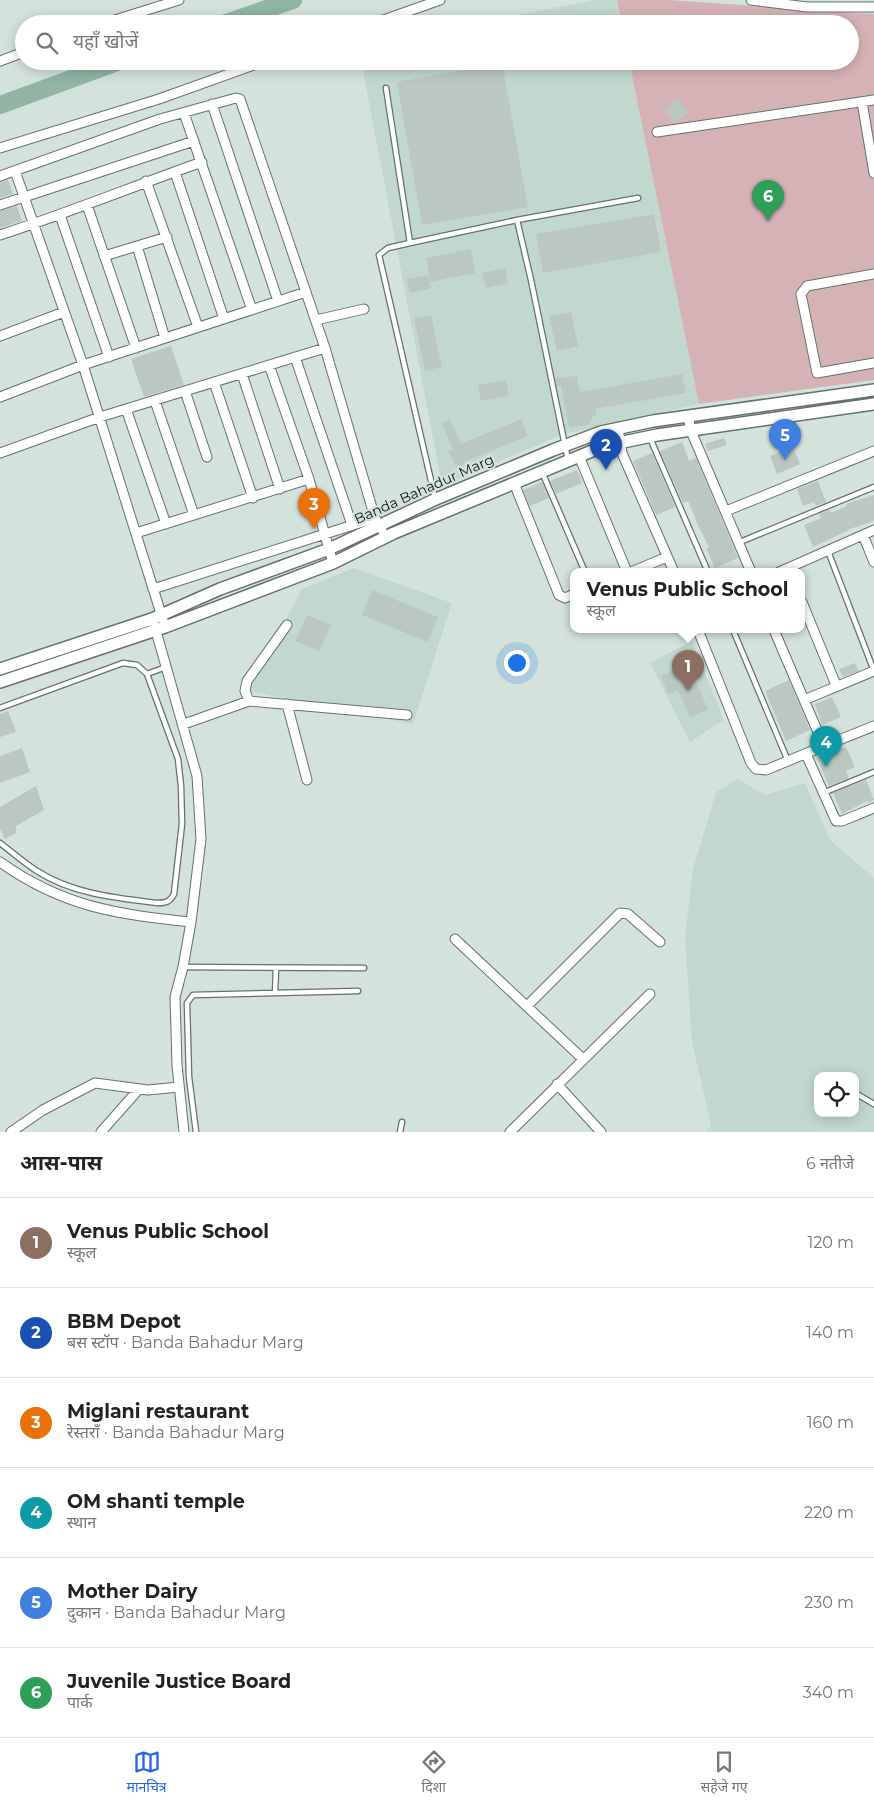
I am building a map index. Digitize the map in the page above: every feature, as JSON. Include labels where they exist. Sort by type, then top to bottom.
[{"type":"street","points":[[131,15],[180,0]]},
{"type":"street","points":[[398,15],[440,0]]},
{"type":"street","points":[[751,0],[807,7],[874,6]]},
{"type":"street","points":[[0,62],[15,56]]},
{"type":"street","points":[[0,148],[159,98],[239,70]]},
{"type":"street","points":[[0,176],[184,112],[236,98],[241,101],[316,320],[377,521],[385,537]]},
{"type":"street","points":[[657,132],[874,100]]},
{"type":"street","points":[[862,102],[874,173]]},
{"type":"street","points":[[212,104],[278,301]]},
{"type":"street","points":[[184,112],[252,310]]},
{"type":"street","points":[[0,205],[194,141]]},
{"type":"street","points":[[0,234],[60,215],[146,181],[202,162]]},
{"type":"street","points":[[15,171],[83,365],[153,589],[167,666],[197,776],[201,839],[191,922],[183,967],[175,997],[179,1087],[184,1132]]},
{"type":"street","points":[[175,172],[224,319]]},
{"type":"street","points":[[146,181],[198,328]]},
{"type":"street","points":[[87,205],[136,348]]},
{"type":"street","points":[[60,215],[109,357]]},
{"type":"street","points":[[104,256],[167,237]]},
{"type":"street","points":[[137,246],[165,338]]},
{"type":"street","points":[[874,274],[807,286],[801,294],[817,373],[874,363]]},
{"type":"street","points":[[0,397],[83,365],[306,292]]},
{"type":"street","points":[[316,320],[364,308]]},
{"type":"street","points":[[0,336],[64,312]]},
{"type":"street","points":[[0,454],[100,417],[325,348]]},
{"type":"street","points":[[295,357],[352,525]]},
{"type":"street","points":[[269,365],[309,479],[326,532],[333,563]]},
{"type":"street","points":[[242,374],[280,489]]},
{"type":"street","points":[[214,382],[254,498]]},
{"type":"street","name":"Banda Bahadur Marg","points":[[0,682],[158,622],[220,589],[329,549],[377,521],[436,499],[564,445],[618,428],[688,416],[874,390]]},
{"type":"street","points":[[185,391],[207,457]]},
{"type":"street","points":[[155,400],[194,516]]},
{"type":"street","name":"Banda Bahadur Marg","points":[[0,669],[158,622],[333,563],[385,537],[542,470],[620,441],[874,404]]},
{"type":"street","points":[[126,409],[166,524]]},
{"type":"street","points":[[688,416],[691,430],[750,568]]},
{"type":"street","points":[[618,428],[622,453],[672,568]]},
{"type":"street","points":[[553,450],[568,460],[625,568]]},
{"type":"street","points":[[726,511],[874,452]]},
{"type":"street","points":[[136,533],[254,498],[309,479]]},
{"type":"street","points":[[514,483],[559,595],[566,598],[570,596]]},
{"type":"street","points":[[153,589],[326,532],[377,521]]},
{"type":"street","points":[[791,568],[874,530]]},
{"type":"street","points":[[863,535],[874,562]]},
{"type":"street","points":[[641,568],[667,557]]},
{"type":"street","points":[[805,609],[836,685]]},
{"type":"street","points":[[249,701],[245,691],[247,681],[287,625]]},
{"type":"street","points":[[699,633],[751,763],[761,771],[874,726]]},
{"type":"street","points":[[775,633],[824,746]]},
{"type":"street","points":[[804,700],[836,685],[874,671]]},
{"type":"street","points":[[184,724],[249,701],[406,715]]},
{"type":"street","points":[[287,704],[307,780]]},
{"type":"street","points":[[806,754],[836,821],[842,821],[874,808]]},
{"type":"street","points":[[0,862],[49,892],[94,908],[191,922]]},
{"type":"street","points":[[527,1006],[620,913],[628,914],[660,942]]},
{"type":"street","points":[[455,939],[583,1059]]},
{"type":"street","points":[[515,1130],[557,1084],[650,994]]},
{"type":"street","points":[[11,1132],[31,1117],[95,1083],[139,1089],[179,1087]]},
{"type":"street","points":[[557,1084],[601,1132]]},
{"type":"street","points":[[101,1132],[139,1089]]},
{"type":"lane","points":[[386,88],[410,243]]},
{"type":"lane","points":[[436,499],[379,259],[382,251],[410,243],[517,220],[638,198]]},
{"type":"lane","points":[[517,220],[568,460]]},
{"type":"lane","points":[[649,437],[706,568]]},
{"type":"lane","points":[[542,470],[583,568]]},
{"type":"lane","points":[[740,542],[874,488]]},
{"type":"lane","points":[[828,550],[874,671]]},
{"type":"lane","points":[[734,633],[788,761]]},
{"type":"lane","points":[[0,708],[123,663],[137,665],[147,674],[178,758],[182,786],[182,824],[174,894],[171,900],[165,904],[105,896],[63,885],[37,872],[0,843]]},
{"type":"lane","points":[[147,674],[167,666]]},
{"type":"lane","points":[[823,792],[874,772]]},
{"type":"lane","points":[[183,967],[364,968]]},
{"type":"lane","points":[[275,993],[276,968]]},
{"type":"lane","points":[[196,1132],[189,1076],[189,999],[198,994],[358,991]]},
{"type":"lane","points":[[859,1095],[874,1104]]},
{"type":"lane","points":[[400,1132],[402,1122]]},
{"type":"shaded area","points":[[595,0],[617,0],[620,15],[519,15]]},
{"type":"shaded area","points":[[617,0],[668,0],[874,14],[874,380],[699,404],[631,70],[859,70],[859,15],[620,15]]},
{"type":"shaded area","points":[[363,70],[631,70],[699,404],[564,434],[442,485]]},
{"type":"shaded area","points":[[354,568],[452,603],[413,724],[249,691],[302,589]]},
{"type":"shaded area","points":[[692,641],[724,720],[690,742],[650,663]]},
{"type":"shaded area","points":[[738,779],[765,795],[805,783],[830,840],[874,878],[874,1132],[705,1132],[711,1125],[692,1042],[685,938],[693,869],[716,792]]},
{"type":"building","points":[[463,70],[503,70],[528,207],[422,225],[397,82]]},
{"type":"building","points":[[677,99],[689,112],[675,123],[664,111]]},
{"type":"building","points":[[8,180],[13,194],[0,198],[0,182]]},
{"type":"building","points":[[17,206],[22,221],[0,228],[0,211]]},
{"type":"building","points":[[654,214],[661,252],[543,273],[536,234]]},
{"type":"building","points":[[471,249],[475,273],[430,282],[426,258]]},
{"type":"building","points":[[505,268],[508,283],[486,288],[482,273]]},
{"type":"building","points":[[428,275],[431,288],[410,293],[407,279]]},
{"type":"building","points":[[571,312],[578,346],[557,351],[549,316]]},
{"type":"building","points":[[431,315],[442,367],[425,371],[414,318]]},
{"type":"building","points":[[171,346],[184,385],[144,397],[131,359]]},
{"type":"building","points":[[682,374],[686,393],[595,409],[597,416],[592,416],[593,421],[590,421],[590,424],[569,428],[561,386],[557,386],[555,378],[577,376],[580,392]]},
{"type":"building","points":[[506,380],[509,396],[481,401],[478,385]]},
{"type":"building","points":[[450,419],[461,444],[521,419],[528,436],[464,462],[465,464],[457,468],[448,451],[453,450],[442,423]]},
{"type":"building","points":[[724,438],[727,445],[708,451],[705,444]]},
{"type":"building","points":[[682,442],[689,461],[696,458],[738,558],[715,568],[706,548],[709,547],[688,501],[683,503],[660,451]]},
{"type":"building","points":[[793,446],[800,464],[777,474],[770,456]]},
{"type":"building","points":[[652,453],[675,507],[656,515],[633,461]]},
{"type":"building","points":[[577,470],[582,483],[556,494],[550,481]]},
{"type":"building","points":[[818,481],[826,502],[816,506],[814,502],[803,506],[797,489]]},
{"type":"building","points":[[542,482],[549,498],[530,506],[523,490]]},
{"type":"building","points":[[874,495],[874,521],[853,528],[813,547],[804,525],[821,518],[819,514],[829,510],[831,513],[847,506],[846,504]]},
{"type":"building","points":[[372,590],[438,617],[428,642],[362,615]]},
{"type":"building","points":[[307,615],[331,625],[319,651],[295,641]]},
{"type":"building","points":[[685,654],[708,710],[690,717],[678,690],[668,694],[661,676],[680,668],[676,658]]},
{"type":"building","points":[[855,663],[859,671],[843,677],[839,669]]},
{"type":"building","points":[[789,680],[810,730],[786,741],[765,691]]},
{"type":"building","points":[[832,697],[841,717],[822,725],[815,704]]},
{"type":"building","points":[[8,711],[16,732],[0,737],[0,714]]},
{"type":"building","points":[[846,747],[855,767],[846,771],[849,778],[829,786],[817,758]]},
{"type":"building","points":[[22,748],[30,772],[0,783],[0,756]]},
{"type":"building","points":[[866,779],[874,800],[868,803],[867,801],[842,814],[833,793]]},
{"type":"building","points":[[36,786],[44,810],[16,826],[16,833],[5,839],[0,829],[0,807]]},
{"type":"waterway","points":[[249,15],[293,0]]},
{"type":"waterway","points":[[0,105],[95,70]]},
{"type":"place","name":"Juvenile Justice Board","points":[[768,221]]},
{"type":"place","name":"Mother Dairy","points":[[785,460]]},
{"type":"place","name":"BBM Depot","points":[[606,470]]},
{"type":"place","name":"Miglani restaurant","points":[[314,529]]},
{"type":"place","name":"Venus Public School","points":[[688,691]]},
{"type":"place","name":"OM shanti temple","points":[[826,767]]}]
